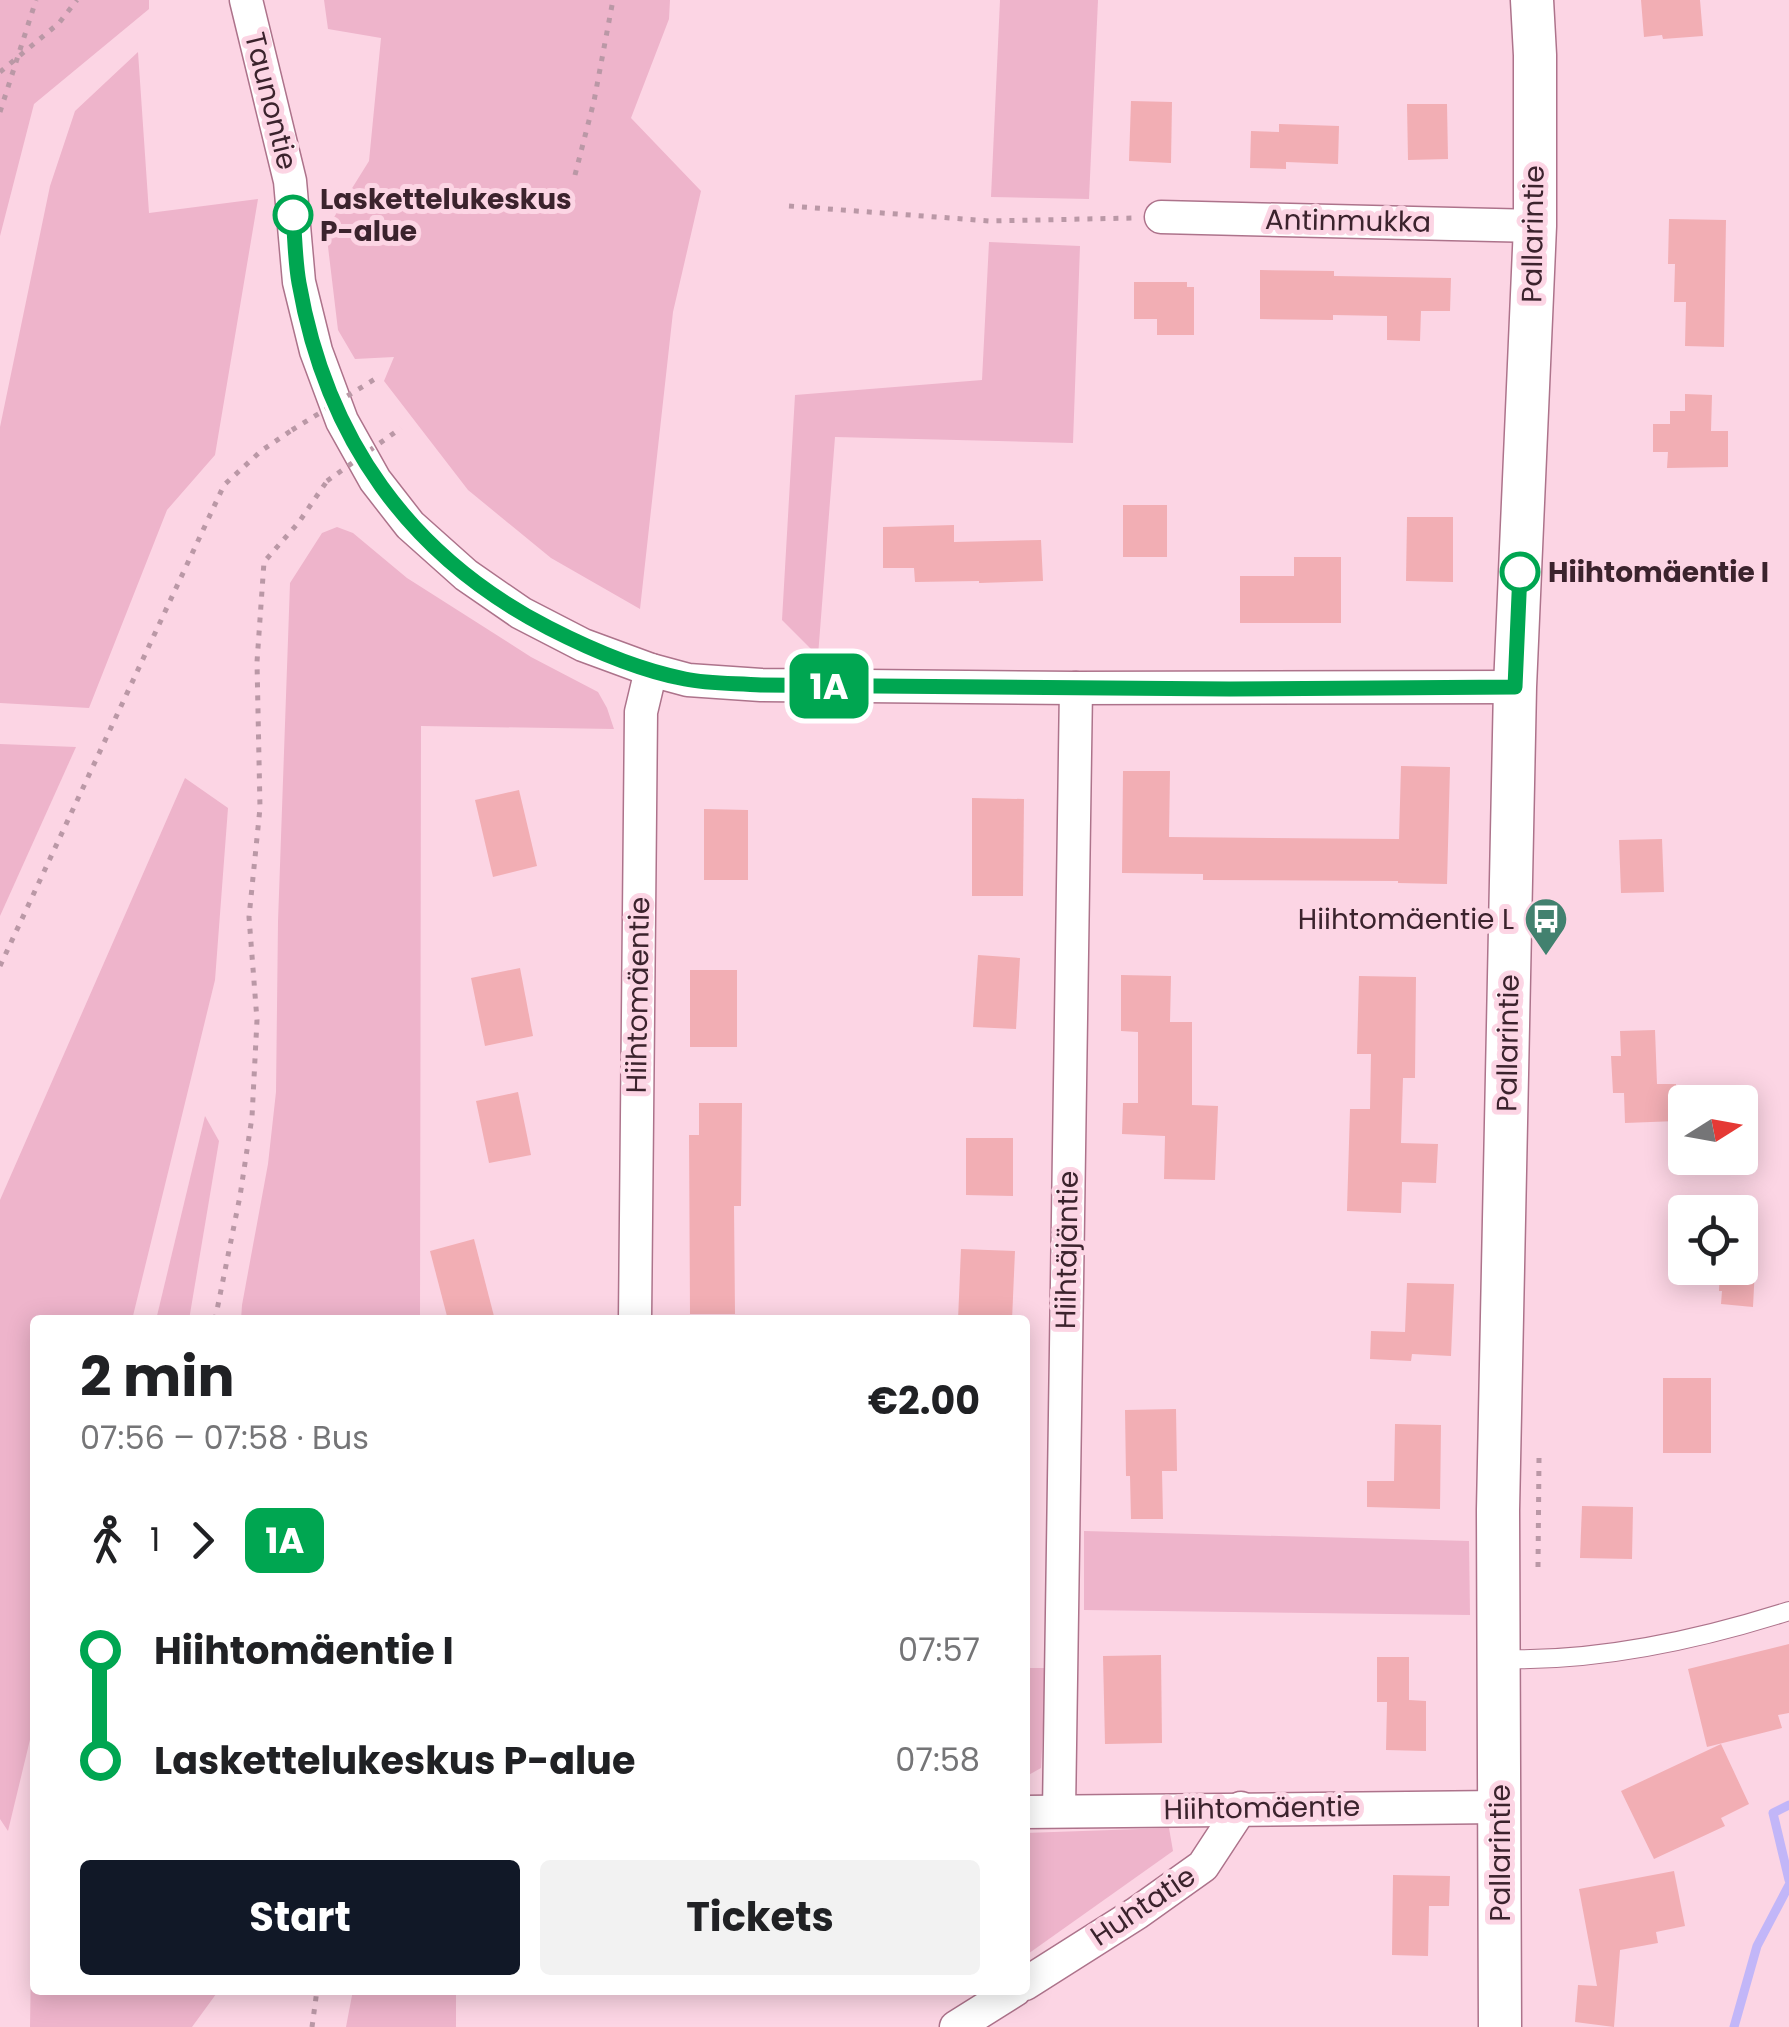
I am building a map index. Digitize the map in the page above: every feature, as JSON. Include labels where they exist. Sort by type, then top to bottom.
[{"type":"street","name":"Taunontie","points":[[246,0],[290,181],[299,282],[316,351],[342,421],[375,480],[410,524],[466,575],[521,614],[583,645],[688,680],[761,685],[1076,688],[1515,687]]},
{"type":"street","name":"Pallarintie","points":[[1500,2027],[1498,1510],[1515,687],[1534,226],[1532,0]]},
{"type":"street","name":"Antinmukka","points":[[1161,217],[1534,226]]},
{"type":"street","name":"Hiihtomäentie","points":[[635,1315],[641,712],[651,670]]},
{"type":"street","name":"Hiihtäjäntie","points":[[1058,1812],[1076,688]]},
{"type":"street","name":"Hiihtomäentie","points":[[1030,1812],[1499,1807]]},
{"type":"street","name":"Huhtatie","points":[[1030,1981],[1204,1866],[1241,1808]]},
{"type":"street","points":[[956,2027],[1007,1995]]},
{"type":"lane","points":[[1500,1659],[1608,1654],[1750,1624],[1789,1611]]},
{"type":"path","points":[[0,112],[36,0]]},
{"type":"path","points":[[0,72],[58,23],[77,0]]},
{"type":"path","points":[[575,176],[613,0]]},
{"type":"path","points":[[789,206],[1016,222],[1161,217]]},
{"type":"path","points":[[0,966],[224,485],[262,451],[375,378]]},
{"type":"path","points":[[216,1315],[252,1117],[256,1020],[249,917],[260,808],[256,662],[264,562],[327,482],[401,428]]},
{"type":"path","points":[[312,2027],[316,1995]]},
{"type":"shaded area","points":[[0,0],[149,0],[149,9],[34,104],[0,236]]},
{"type":"shaded area","points":[[324,0],[670,0],[669,19],[631,118],[701,191],[673,312],[640,609],[551,558],[468,490],[384,381],[394,357],[355,359],[338,330],[326,230],[369,161],[381,38],[328,29]]},
{"type":"shaded area","points":[[1000,0],[1098,0],[1089,199],[991,197]]},
{"type":"shaded area","points":[[138,52],[149,213],[258,199],[215,455],[167,510],[89,708],[0,703],[0,427],[50,186],[75,111]]},
{"type":"shaded area","points":[[989,242],[1080,246],[1073,443],[835,437],[818,656],[782,620],[795,395],[982,380]]},
{"type":"shaded area","points":[[337,527],[353,533],[407,578],[531,657],[598,692],[614,729],[421,726],[420,1315],[241,1315],[268,1164],[276,1092],[290,583],[322,533]]},
{"type":"shaded area","points":[[0,744],[76,747],[0,916]]},
{"type":"shaded area","points":[[185,778],[228,808],[215,980],[133,1315],[30,1315],[30,1740],[8,1831],[0,1819],[0,1200]]},
{"type":"shaded area","points":[[205,1116],[219,1141],[190,1315],[157,1315]]},
{"type":"shaded area","points":[[1084,1531],[1469,1541],[1470,1615],[1084,1610]]},
{"type":"shaded area","points":[[1030,1668],[1046,1668],[1041,1768],[1030,1774]]},
{"type":"shaded area","points":[[1169,1828],[1173,1851],[1030,1952],[1030,1833]]},
{"type":"shaded area","points":[[31,1995],[215,1995],[192,2027],[30,2027]]},
{"type":"shaded area","points":[[352,1995],[456,1995],[456,2027],[346,2027]]},
{"type":"building","points":[[1641,0],[1700,0],[1703,36],[1644,37]]},
{"type":"building","points":[[1131,101],[1172,102],[1171,163],[1129,161]]},
{"type":"building","points":[[1407,104],[1447,104],[1448,159],[1408,160]]},
{"type":"building","points":[[1279,124],[1339,126],[1338,164],[1286,162],[1286,169],[1250,168],[1251,131],[1279,132]]},
{"type":"building","points":[[1669,219],[1726,220],[1724,347],[1685,346],[1686,302],[1674,302],[1675,264],[1668,264]]},
{"type":"building","points":[[1260,270],[1451,278],[1450,311],[1421,311],[1420,341],[1387,340],[1387,316],[1260,319]]},
{"type":"building","points":[[1134,282],[1187,282],[1187,287],[1194,287],[1194,335],[1157,335],[1157,319],[1134,319]]},
{"type":"building","points":[[1685,394],[1712,395],[1711,431],[1728,431],[1728,467],[1667,468],[1668,452],[1653,452],[1653,424],[1670,424],[1670,411],[1685,411]]},
{"type":"building","points":[[1123,505],[1167,505],[1167,557],[1123,557]]},
{"type":"building","points":[[1407,517],[1453,517],[1453,582],[1406,581]]},
{"type":"building","points":[[954,525],[954,542],[1041,540],[1043,581],[915,582],[914,568],[883,568],[883,527]]},
{"type":"building","points":[[1294,557],[1341,557],[1341,623],[1240,623],[1240,576],[1294,576]]},
{"type":"building","points":[[1401,766],[1450,767],[1447,884],[1203,880],[1203,874],[1122,873],[1123,771],[1170,771],[1169,837],[1399,839]]},
{"type":"building","points":[[519,790],[537,866],[493,877],[475,800]]},
{"type":"building","points":[[972,798],[1024,799],[1023,896],[972,896]]},
{"type":"building","points":[[704,809],[748,810],[748,880],[704,880]]},
{"type":"building","points":[[1662,839],[1664,892],[1621,893],[1619,840]]},
{"type":"building","points":[[978,955],[1020,958],[1016,1029],[973,1027]]},
{"type":"building","points":[[520,968],[533,1036],[485,1046],[471,978]]},
{"type":"building","points":[[690,970],[737,970],[737,1047],[690,1047]]},
{"type":"building","points":[[1121,975],[1171,976],[1170,1022],[1192,1022],[1192,1105],[1218,1106],[1215,1180],[1164,1179],[1165,1136],[1122,1134],[1123,1103],[1138,1103],[1138,1032],[1121,1031]]},
{"type":"building","points":[[1359,976],[1416,977],[1415,1078],[1403,1078],[1401,1143],[1438,1144],[1436,1183],[1402,1182],[1401,1213],[1347,1211],[1350,1109],[1370,1109],[1371,1054],[1357,1054]]},
{"type":"building","points":[[1655,1030],[1657,1084],[1676,1084],[1668,1085],[1668,1121],[1625,1123],[1624,1093],[1613,1093],[1611,1056],[1621,1056],[1620,1031]]},
{"type":"building","points":[[518,1092],[531,1155],[489,1163],[476,1101]]},
{"type":"building","points":[[699,1103],[742,1103],[741,1206],[734,1206],[735,1314],[690,1314],[689,1135],[699,1135]]},
{"type":"building","points":[[966,1138],[1013,1138],[1013,1196],[966,1195]]},
{"type":"building","points":[[474,1239],[494,1315],[447,1315],[430,1251]]},
{"type":"building","points":[[961,1249],[1015,1251],[1012,1315],[958,1315]]},
{"type":"building","points":[[1407,1283],[1454,1284],[1451,1356],[1412,1354],[1411,1361],[1370,1359],[1371,1331],[1405,1332]]},
{"type":"building","points":[[1719,1285],[1754,1285],[1753,1307],[1721,1304]]},
{"type":"building","points":[[1663,1378],[1711,1378],[1711,1453],[1663,1453]]},
{"type":"building","points":[[1176,1409],[1177,1471],[1162,1471],[1163,1519],[1131,1519],[1125,1410]]},
{"type":"building","points":[[1395,1424],[1441,1425],[1440,1509],[1367,1507],[1367,1481],[1394,1481]]},
{"type":"building","points":[[1582,1506],[1633,1507],[1632,1559],[1580,1558]]},
{"type":"building","points":[[1789,1644],[1789,1713],[1778,1715],[1782,1728],[1707,1747],[1688,1669]]},
{"type":"building","points":[[1161,1655],[1162,1743],[1105,1744],[1103,1656]]},
{"type":"building","points":[[1377,1657],[1409,1657],[1409,1700],[1426,1701],[1426,1751],[1386,1750],[1387,1702],[1377,1702]]},
{"type":"building","points":[[1721,1744],[1749,1804],[1721,1818],[1725,1826],[1654,1859],[1621,1791]]},
{"type":"building","points":[[1674,1871],[1685,1926],[1656,1932],[1658,1943],[1620,1950],[1614,2027],[1575,2022],[1578,1985],[1597,1986],[1579,1889]]},
{"type":"building","points":[[1393,1875],[1450,1876],[1449,1906],[1429,1906],[1428,1956],[1392,1955]]},
{"type":"waterway","points":[[1789,1805],[1773,1813],[1789,1880]]},
{"type":"waterway","points":[[1734,2027],[1757,1946],[1789,1885]]},
{"type":"bus line","name":"1A","points":[[293,215],[299,282],[316,351],[342,421],[375,480],[410,524],[466,575],[521,614],[583,645],[651,670],[688,680],[761,685],[1515,687],[1520,572]]},
{"type":"place","name":"Laskettelukeskus P-alue","points":[[293,215]]},
{"type":"place","name":"Hiihtomäentie I","points":[[1520,572]]},
{"type":"place","name":"Hiihtomäentie L","points":[[1546,957]]}]
